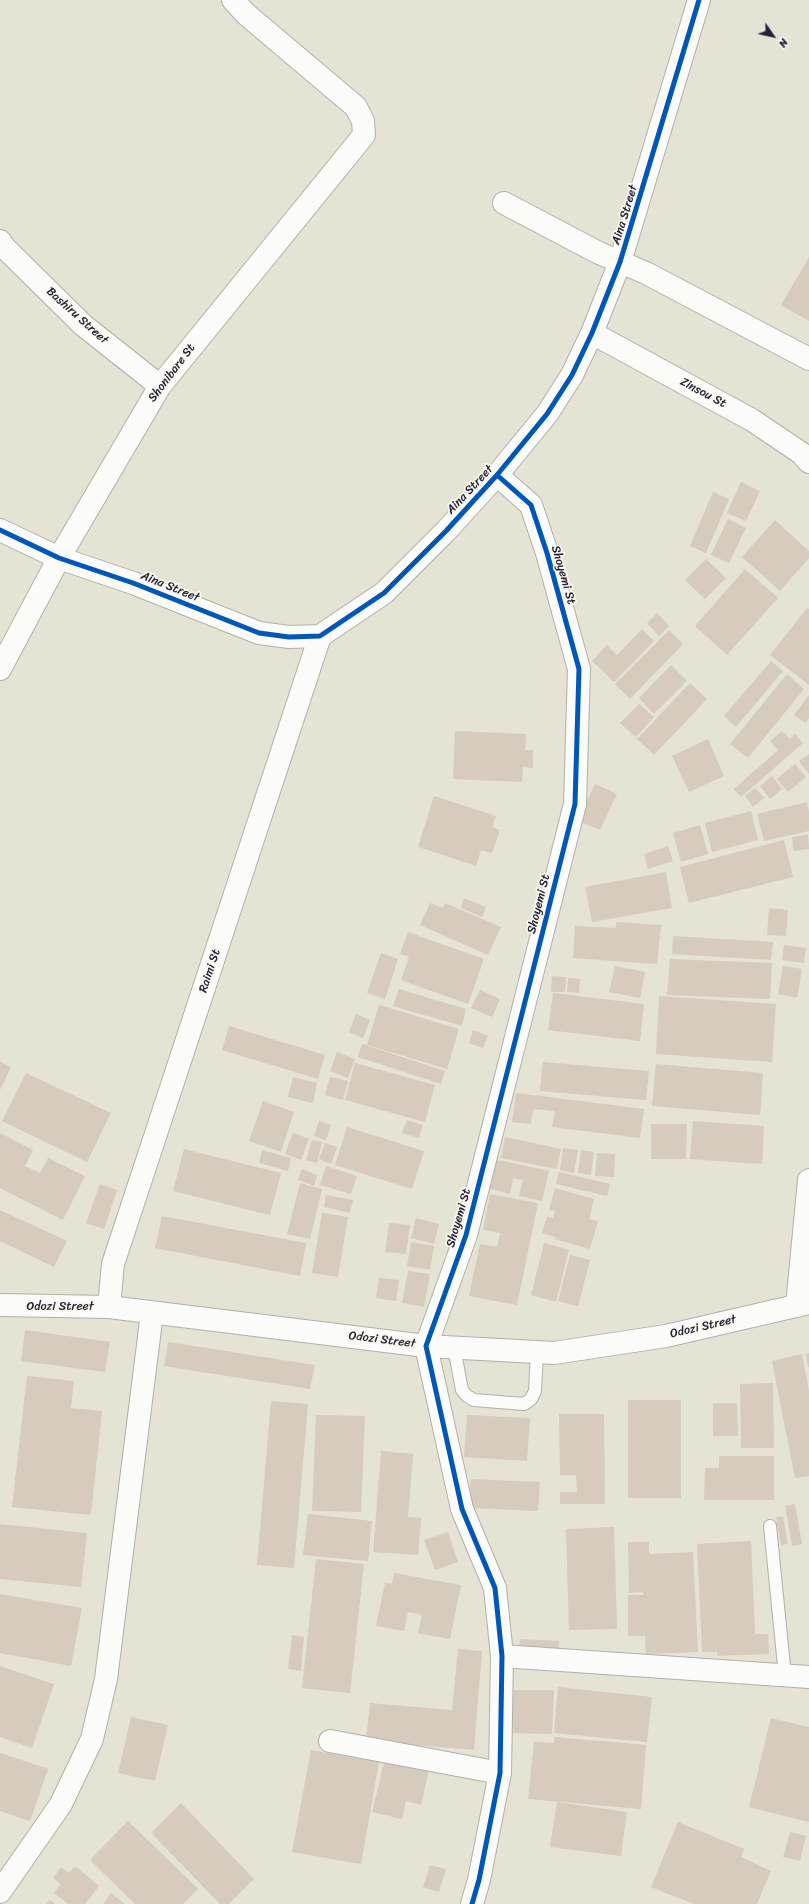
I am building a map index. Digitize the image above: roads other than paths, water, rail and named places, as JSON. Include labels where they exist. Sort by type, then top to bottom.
[{"type":"street","name":"Shonibare St","points":[[0,669],[58,558],[160,386],[364,135],[362,121],[356,107],[247,15],[233,0]]},
{"type":"street","name":"Aina Street","points":[[0,530],[58,558],[134,583],[259,633],[289,637],[320,636],[384,593],[446,531],[497,475],[548,414],[572,375],[592,333],[620,262],[699,0]]},
{"type":"street","points":[[504,203],[599,252],[646,273],[809,359]]},
{"type":"street","name":"Bashiru Street","points":[[0,241],[4,247],[84,325],[160,386]]},
{"type":"street","name":"Zinsou St","points":[[592,333],[752,420],[801,453],[809,462]]},
{"type":"street","name":"Shoyemi St","points":[[426,1346],[466,1234],[575,804],[579,669],[547,553],[531,505],[497,475]]},
{"type":"street","name":"Raimi St","points":[[109,1307],[113,1264],[320,636]]},
{"type":"street","points":[[803,1304],[809,1180]]},
{"type":"street","name":"Odozi Street","points":[[0,1305],[109,1307],[152,1314],[426,1346],[554,1353],[666,1336],[803,1304]]},
{"type":"street","points":[[0,1892],[61,1804],[92,1739],[106,1679],[152,1314]]},
{"type":"street","points":[[426,1346],[462,1509],[495,1588],[502,1656],[500,1773],[479,1880],[472,1904]]},
{"type":"street","points":[[502,1656],[809,1677]]},
{"type":"street","points":[[330,1741],[500,1773]]},
{"type":"lane","points":[[454,1348],[462,1390],[467,1396],[474,1400],[524,1404],[531,1399],[535,1391],[537,1352]]},
{"type":"lane","points":[[770,1526],[785,1676]]}]
